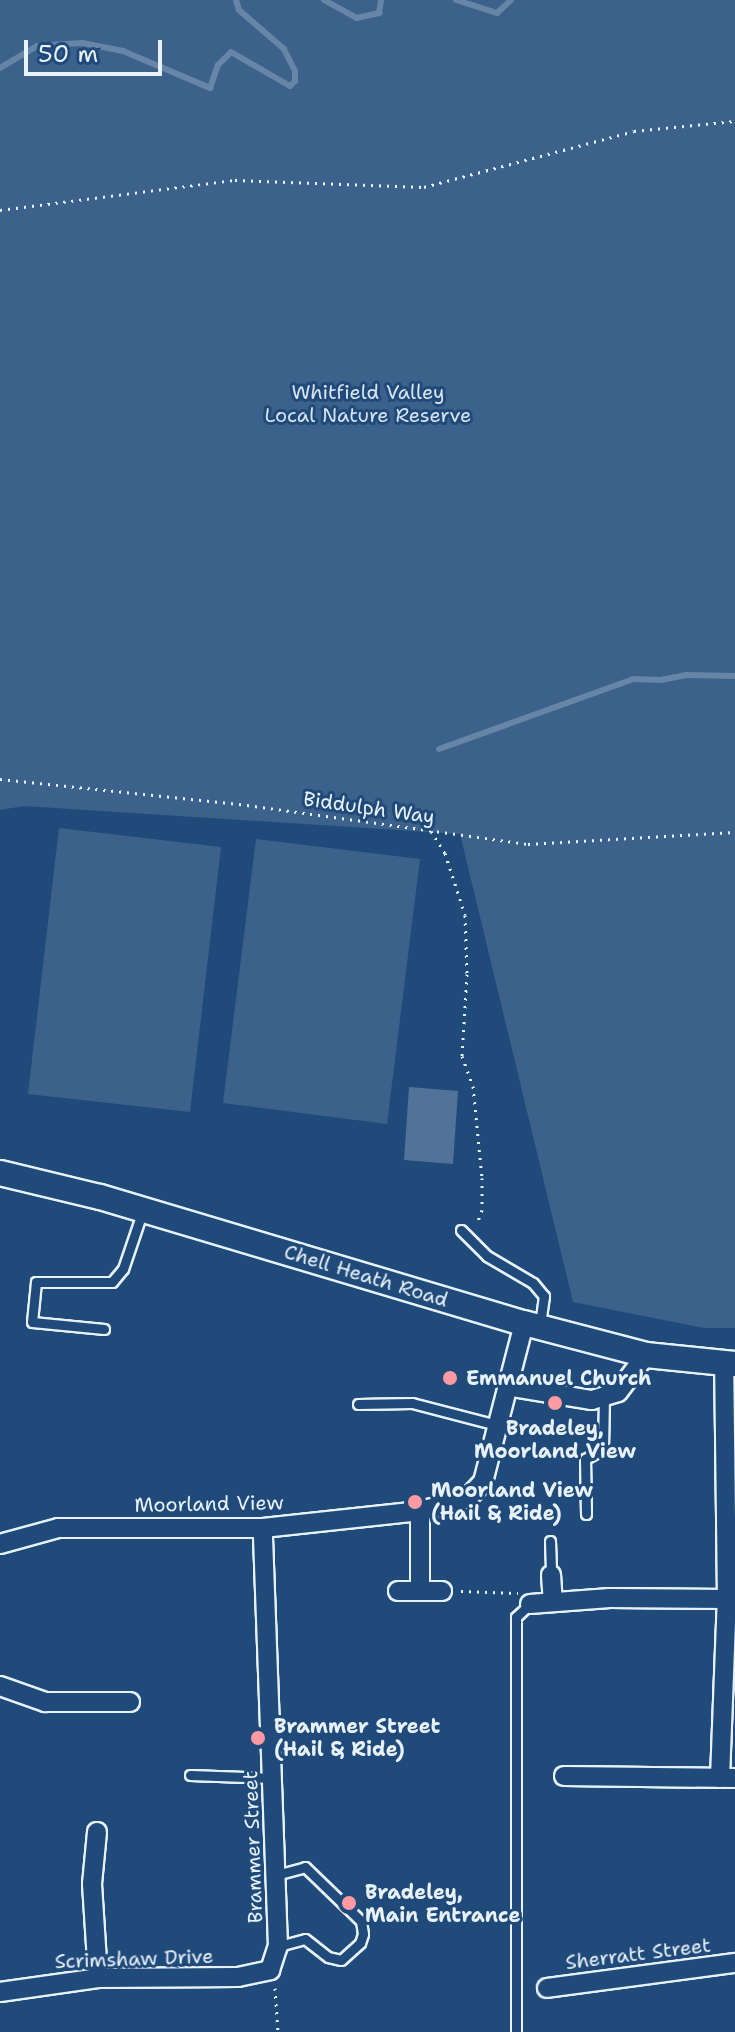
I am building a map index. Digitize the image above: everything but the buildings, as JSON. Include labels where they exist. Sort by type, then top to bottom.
[{"type":"street","name":"Chell Heath Road","points":[[0,1173],[143,1210],[532,1325],[646,1355],[730,1364]]},
{"type":"street","name":"Moorland View","points":[[0,1544],[58,1528],[263,1528],[420,1511],[467,1499],[483,1482],[507,1386],[532,1325]]},
{"type":"street","points":[[507,1386],[592,1400],[618,1392],[646,1355]]},
{"type":"street","points":[[564,1776],[727,1778],[730,1364]]},
{"type":"street","points":[[420,1511],[420,1591]]},
{"type":"street","name":"Brammer Street","points":[[263,1528],[276,1875],[274,1960]]},
{"type":"street","points":[[551,1575],[553,1602]]},
{"type":"street","points":[[398,1591],[442,1591]]},
{"type":"street","points":[[530,1604],[610,1598],[729,1607]]},
{"type":"street","points":[[0,1686],[45,1702],[130,1702]]},
{"type":"street","points":[[97,1832],[92,1884],[98,1978]]},
{"type":"street","name":"Scrimshaw Drive","points":[[0,1992],[98,1978],[238,1977],[274,1960]]},
{"type":"street","name":"Sherratt Street","points":[[547,1988],[735,1963]]},
{"type":"lane","points":[[104,1329],[32,1322],[36,1282],[112,1282],[123,1269],[143,1210]]},
{"type":"lane","points":[[461,1230],[487,1256],[533,1283],[544,1296],[532,1325]]},
{"type":"lane","points":[[586,1514],[585,1459],[603,1449],[604,1396]]},
{"type":"lane","points":[[358,1404],[412,1403],[497,1425]]},
{"type":"lane","points":[[550,1541],[551,1575]]},
{"type":"lane","points":[[516,2032],[516,1617],[530,1604]]},
{"type":"lane","points":[[190,1775],[273,1778]]},
{"type":"lane","points":[[274,1960],[305,1939],[328,1957],[341,1960],[360,1943],[363,1934],[361,1921],[305,1867],[276,1875]]},
{"type":"path","points":[[0,210],[235,180],[424,187],[634,131],[735,121]]},
{"type":"path","name":"Biddulph Way","points":[[0,779],[239,804],[528,844],[735,832]]},
{"type":"path","points":[[431,830],[445,853],[465,915],[467,974],[462,1056],[473,1086],[482,1178],[482,1210],[472,1239]]},
{"type":"path","points":[[442,1591],[520,1593],[530,1604]]},
{"type":"path","points":[[274,1960],[278,2032]]},
{"type":"green space","name":"Whitfield Valley Local Nature Reserve","points":[[0,0],[735,0],[735,1328],[704,1328],[573,1302],[460,834],[24,806],[0,810]]},
{"type":"green space","points":[[59,828],[221,847],[190,1112],[28,1094]]},
{"type":"green space","points":[[256,839],[420,859],[387,1124],[223,1103]]},
{"type":"waterway","points":[[0,68],[37,46],[82,43],[123,51],[210,88],[218,65],[231,52],[290,86],[295,81],[295,71],[284,49],[239,10],[236,0]]},
{"type":"waterway","points":[[324,0],[356,18],[379,13],[381,0]]},
{"type":"waterway","points":[[456,0],[497,13],[511,0]]},
{"type":"waterway","points":[[439,749],[633,679],[661,680],[687,675],[735,676]]},
{"type":"place","name":"Emmanuel Church","points":[[450,1378]]},
{"type":"place","name":"Bradeley, Moorland View","points":[[555,1403]]},
{"type":"place","name":"Moorland View (Hail & Ride)","points":[[415,1502]]},
{"type":"place","name":"Brammer Street (Hail & Ride)","points":[[258,1738]]},
{"type":"place","name":"Bradeley, Main Entrance","points":[[349,1903]]}]
